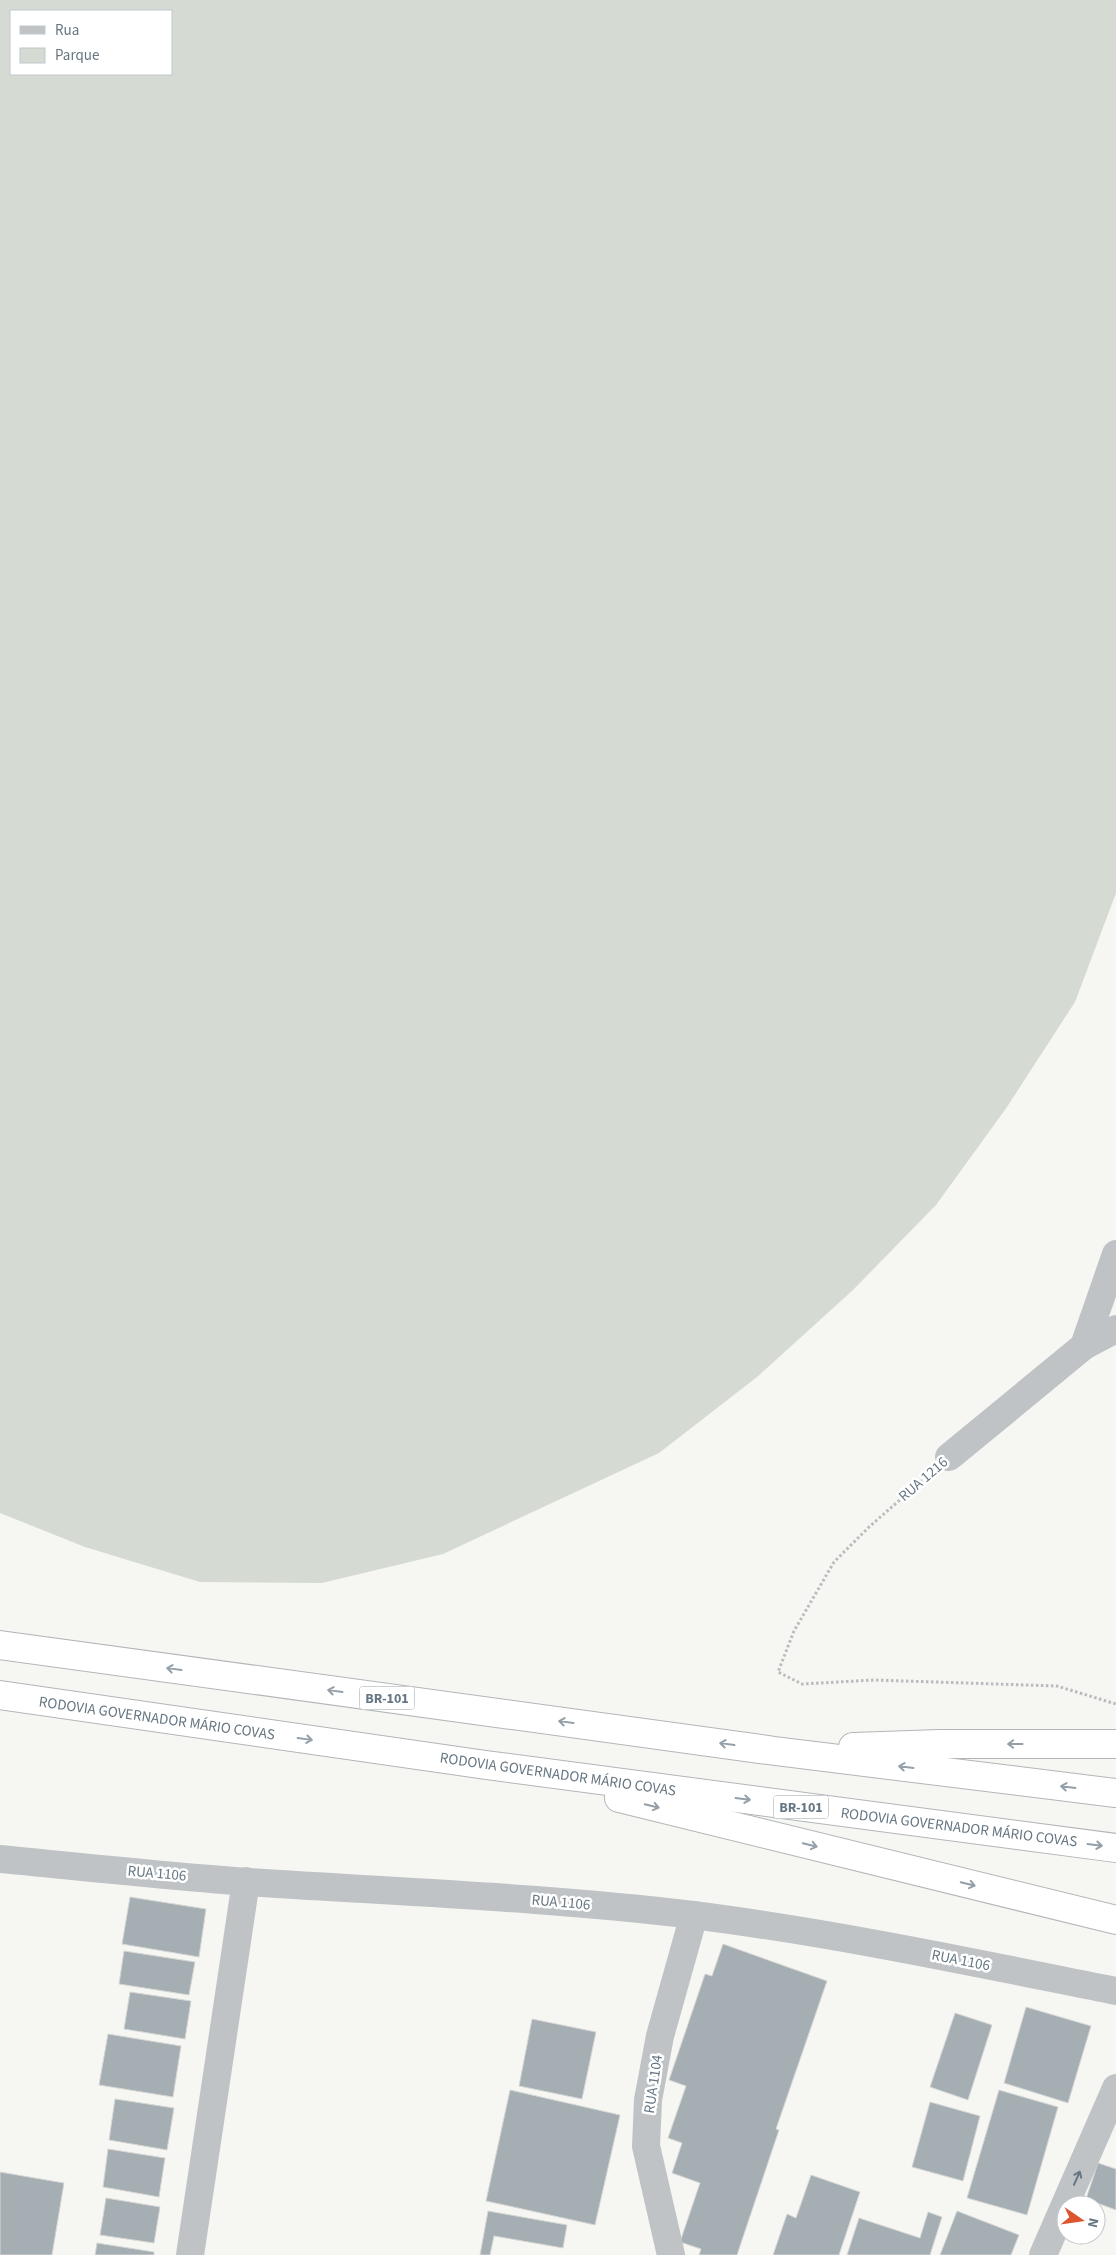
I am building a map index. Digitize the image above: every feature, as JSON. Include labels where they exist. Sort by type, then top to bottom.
[{"type":"highway","name":"BR-101","points":[[0,1645],[775,1751],[1116,1793]]},
{"type":"highway","name":"RODOVIA GOVERNADOR MÁRIO COVAS","points":[[0,1695],[486,1765],[1116,1848]]},
{"type":"highway","points":[[775,1751],[940,1744],[1116,1744]]},
{"type":"highway","points":[[486,1765],[1116,1920]]},
{"type":"street","points":[[1084,1346],[1116,1254]]},
{"type":"street","name":"RUA 1216","points":[[949,1457],[1084,1346],[1116,1329]]},
{"type":"street","points":[[0,1700],[30,1699]]},
{"type":"street","name":"RUA 1106","points":[[0,1859],[246,1882],[487,1896],[694,1915],[901,1948],[1116,1991]]},
{"type":"street","points":[[190,2255],[246,1882]]},
{"type":"street","name":"RUA 1104","points":[[671,2255],[646,2146],[648,2100],[660,2036],[694,1915]]},
{"type":"street","points":[[1043,2255],[1116,2088]]},
{"type":"path","name":"RUA 1216","points":[[949,1457],[869,1527],[834,1562],[794,1632],[778,1672],[802,1684],[874,1680],[1057,1686],[1116,1704]]},
{"type":"green space","points":[[0,0],[1116,0],[1116,893],[1075,1002],[1007,1107],[936,1205],[853,1290],[757,1377],[659,1453],[443,1554],[322,1583],[200,1582],[85,1547],[0,1513]]},
{"type":"building","points":[[130,1897],[206,1909],[199,1957],[122,1944]]},
{"type":"building","points":[[723,1944],[827,1981],[776,2129],[779,2130],[737,2255],[699,2255],[701,2249],[680,2242],[700,2183],[672,2173],[682,2143],[668,2138],[686,2086],[669,2080],[705,1974],[712,1976]]},
{"type":"building","points":[[124,1951],[195,1962],[189,1995],[119,1984]]},
{"type":"building","points":[[130,1992],[191,2001],[185,2039],[124,2029]]},
{"type":"building","points":[[1026,2007],[1091,2026],[1068,2103],[1004,2083]]},
{"type":"building","points":[[955,2013],[992,2025],[968,2100],[930,2087]]},
{"type":"building","points":[[532,2019],[596,2032],[582,2099],[519,2086]]},
{"type":"building","points":[[108,2034],[181,2046],[173,2097],[99,2085]]},
{"type":"building","points":[[510,2090],[620,2115],[595,2225],[486,2201]]},
{"type":"building","points":[[999,2090],[1058,2107],[1027,2215],[967,2198]]},
{"type":"building","points":[[115,2099],[174,2108],[167,2150],[109,2140]]},
{"type":"building","points":[[930,2102],[980,2116],[963,2181],[912,2167]]},
{"type":"building","points":[[108,2149],[165,2158],[159,2197],[103,2187]]},
{"type":"building","points":[[1098,2163],[1116,2169],[1116,2210],[1106,2206],[1106,2195],[1087,2195]]},
{"type":"building","points":[[0,2172],[64,2183],[52,2255],[0,2255]]},
{"type":"building","points":[[811,2175],[860,2192],[839,2255],[773,2255],[787,2214],[796,2218]]},
{"type":"building","points":[[106,2198],[160,2207],[154,2243],[100,2235]]},
{"type":"building","points":[[488,2211],[567,2225],[563,2248],[494,2236],[490,2255],[480,2255]]},
{"type":"building","points":[[957,2211],[1019,2235],[1011,2255],[940,2255]]},
{"type":"building","points":[[928,2212],[942,2217],[930,2255],[847,2255],[859,2218],[920,2238]]},
{"type":"building","points":[[97,2243],[154,2252],[154,2255],[95,2255]]}]
